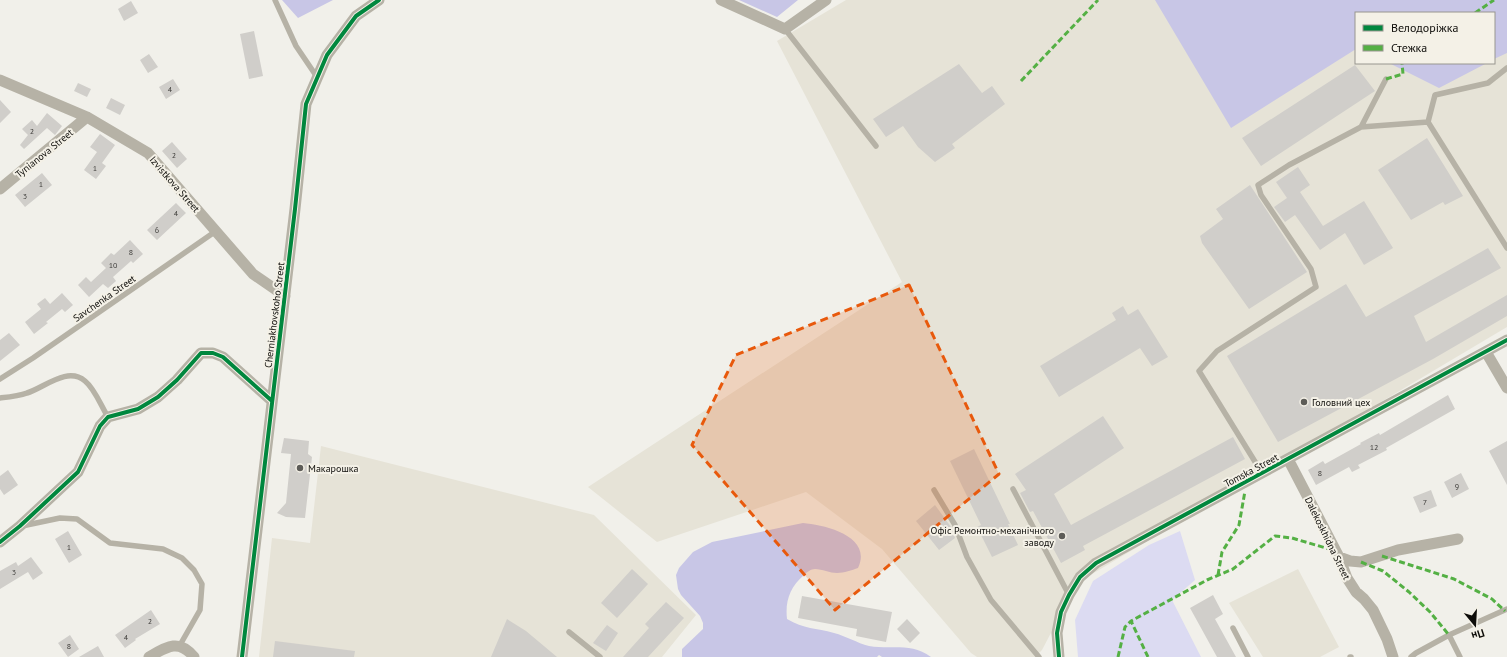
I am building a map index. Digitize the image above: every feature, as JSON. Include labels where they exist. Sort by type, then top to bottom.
[{"type":"street","name":"Cherniakhovskoho Street","points":[[242,657],[285,296],[306,104],[327,55],[356,16],[379,0]]},
{"type":"street","points":[[721,0],[785,29],[826,0]]},
{"type":"street","name":"Izvistkova Street","points":[[0,80],[87,117],[148,153],[254,274],[285,296]]},
{"type":"street","name":"Tynianova Street","points":[[0,189],[87,117]]},
{"type":"street","name":"Tomska Street","points":[[1059,657],[1057,633],[1061,612],[1080,577],[1096,563],[1507,340]]},
{"type":"street","points":[[1486,352],[1507,388]]},
{"type":"street","points":[[0,542],[20,526],[78,472],[100,426],[108,417],[138,409],[158,397],[177,380],[201,353],[213,353],[223,357],[272,401]]},
{"type":"street","name":"Dalekoskhidna Street","points":[[1288,460],[1340,557],[1347,578],[1356,592],[1373,610],[1393,657]]},
{"type":"street","points":[[1340,557],[1350,561],[1361,562],[1398,550],[1458,539]]},
{"type":"street","points":[[149,657],[166,647],[180,645],[190,651],[194,657]]},
{"type":"lane","points":[[275,0],[296,46],[317,78]]},
{"type":"lane","points":[[785,29],[876,146]]},
{"type":"lane","points":[[1507,68],[1488,83],[1435,95],[1428,122],[1507,248]]},
{"type":"lane","points":[[1361,127],[1386,79]]},
{"type":"lane","points":[[1262,474],[1199,371],[1217,351],[1316,287],[1311,269],[1261,195],[1258,185],[1289,165],[1361,127],[1428,122]]},
{"type":"lane","name":"Savchenka Street","points":[[0,379],[33,358],[216,231]]},
{"type":"lane","points":[[0,398],[27,393],[61,378],[73,376],[84,380],[92,390],[108,417]]},
{"type":"lane","points":[[1013,489],[1069,595]]},
{"type":"lane","points":[[934,490],[955,525],[967,557],[991,600],[1039,657]]},
{"type":"lane","points":[[20,526],[60,518],[77,519],[110,543],[163,549],[182,558],[194,570],[202,584],[200,610],[180,645]]},
{"type":"lane","points":[[1411,657],[1449,635],[1507,610]]},
{"type":"lane","points":[[1234,628],[1248,657]]},
{"type":"lane","points":[[569,632],[600,657]]},
{"type":"lane","points":[[1449,635],[1460,657]]},
{"type":"highlighted area","points":[[909,285],[999,474],[835,610],[692,445],[736,355]]},
{"type":"shaded area","points":[[282,0],[333,0],[298,18]]},
{"type":"shaded area","points":[[739,0],[798,0],[777,17]]},
{"type":"shaded area","points":[[846,0],[1507,0],[1507,327],[1077,583],[1042,650],[1035,657],[977,657],[971,653],[882,549],[806,492],[657,542],[588,487],[902,282],[777,41]]},
{"type":"shaded area","points":[[1155,0],[1507,0],[1507,53],[1495,59],[1495,12],[1355,12],[1355,50],[1231,128]]},
{"type":"shaded area","points":[[1391,64],[1485,64],[1439,88]]},
{"type":"shaded area","points":[[321,446],[594,515],[696,615],[662,657],[259,657],[272,538],[310,543]]},
{"type":"shaded area","points":[[803,523],[823,526],[844,534],[853,540],[859,548],[861,557],[858,568],[848,571],[834,573],[815,569],[806,573],[792,589],[787,606],[787,619],[799,625],[838,634],[869,646],[909,648],[924,652],[931,657],[882,657],[879,655],[877,657],[682,657],[682,649],[703,629],[703,623],[700,616],[681,595],[678,589],[676,575],[679,568],[693,552],[712,542]]},
{"type":"shaded area","points":[[1180,531],[1195,580],[1172,600],[1201,657],[1078,657],[1075,620],[1093,581],[1149,545]]},
{"type":"shaded area","points":[[1298,569],[1339,647],[1320,657],[1263,657],[1229,603]]},
{"type":"building","points":[[131,1],[138,13],[124,21],[118,9]]},
{"type":"building","points":[[254,31],[263,76],[249,79],[240,34]]},
{"type":"building","points":[[149,54],[158,67],[148,73],[140,60]]},
{"type":"building","points":[[959,64],[982,93],[992,86],[1005,104],[952,144],[955,148],[935,162],[918,147],[903,126],[886,137],[873,119]]},
{"type":"building","points":[[1355,65],[1375,91],[1261,166],[1242,138]]},
{"type":"building","points":[[173,79],[180,90],[166,99],[159,87]]},
{"type":"building","points":[[78,83],[91,89],[87,97],[74,91]]},
{"type":"building","points":[[111,98],[125,105],[120,115],[106,108]]},
{"type":"building","points":[[0,100],[11,112],[0,123]]},
{"type":"building","points":[[47,113],[62,126],[55,135],[47,128],[24,149],[20,145],[28,135],[22,129],[32,120],[37,126]]},
{"type":"building","points":[[100,134],[115,145],[102,163],[106,166],[96,179],[84,170],[97,152],[90,147]]},
{"type":"building","points":[[1427,138],[1463,196],[1445,205],[1443,202],[1411,220],[1378,170]]},
{"type":"building","points":[[172,142],[187,159],[177,168],[162,151]]},
{"type":"building","points":[[1298,167],[1310,185],[1300,192],[1323,226],[1364,201],[1393,248],[1364,265],[1345,233],[1320,250],[1295,215],[1285,222],[1274,207],[1287,198],[1276,182]]},
{"type":"building","points":[[42,173],[52,185],[25,207],[15,195]]},
{"type":"building","points":[[1250,185],[1307,272],[1249,309],[1202,243],[1200,236],[1223,219],[1216,209]]},
{"type":"building","points":[[176,203],[186,213],[157,240],[147,230]]},
{"type":"building","points":[[130,240],[143,254],[133,263],[131,261],[113,277],[116,281],[108,288],[103,284],[89,297],[78,285],[86,277],[91,282],[106,268],[101,263],[111,253],[114,255]]},
{"type":"building","name":"Головний цех","points":[[1488,248],[1501,268],[1414,316],[1426,342],[1507,295],[1507,316],[1433,359],[1278,442],[1227,356],[1346,284],[1366,317]]},
{"type":"building","points":[[62,293],[73,305],[65,312],[62,309],[34,334],[25,322],[41,309],[37,304],[45,298],[50,304]]},
{"type":"building","points":[[1123,306],[1128,315],[1138,309],[1168,357],[1152,366],[1140,348],[1059,397],[1040,366],[1116,320],[1112,313]]},
{"type":"building","points":[[9,333],[20,345],[0,361],[0,340]]},
{"type":"building","points":[[1448,395],[1455,409],[1386,448],[1387,450],[1358,465],[1360,468],[1352,472],[1349,467],[1316,485],[1308,470],[1323,461],[1325,464],[1379,433],[1380,435]]},
{"type":"building","points":[[1103,416],[1124,448],[1054,494],[1071,525],[1233,437],[1245,459],[1083,546],[1085,550],[1061,563],[1033,511],[1030,512],[1020,493],[1026,490],[1015,474]]},
{"type":"building","name":"Макарошка","points":[[284,438],[309,441],[308,454],[312,457],[305,518],[286,517],[277,513],[286,503],[291,454],[281,453]]},
{"type":"building","points":[[1507,441],[1507,485],[1489,451]]},
{"type":"building","points":[[974,449],[1010,524],[1008,524],[1018,545],[992,557],[977,527],[981,525],[950,461]]},
{"type":"building","points":[[8,470],[18,485],[4,495],[0,489],[0,476]]},
{"type":"building","points":[[1461,473],[1469,489],[1452,498],[1444,482]]},
{"type":"building","points":[[1431,490],[1437,506],[1420,513],[1413,497]]},
{"type":"building","points":[[935,505],[951,527],[955,538],[939,550],[916,521]]},
{"type":"building","points":[[68,531],[82,555],[69,563],[55,539]]},
{"type":"building","points":[[31,557],[43,573],[33,580],[28,572],[0,589],[0,571],[16,562],[18,566]]},
{"type":"building","points":[[632,569],[648,584],[617,618],[601,603]]},
{"type":"building","points":[[1213,595],[1223,614],[1215,619],[1236,657],[1217,657],[1190,608]]},
{"type":"building","points":[[802,596],[892,612],[886,642],[856,636],[857,629],[798,618]]},
{"type":"building","points":[[666,602],[684,618],[648,657],[623,657],[649,628],[645,624]]},
{"type":"building","points":[[151,610],[160,624],[135,639],[136,640],[125,648],[115,635]]},
{"type":"building","points":[[507,619],[526,631],[557,657],[491,657]]},
{"type":"building","points":[[907,619],[920,633],[910,643],[897,629]]},
{"type":"building","points":[[607,625],[618,633],[606,651],[593,643]]},
{"type":"building","points":[[70,635],[79,649],[68,657],[58,643]]},
{"type":"building","points":[[275,641],[355,651],[354,657],[273,657]]},
{"type":"building","points":[[98,646],[104,657],[79,657]]},
{"type":"marked path","points":[[1021,81],[1098,0]]},
{"type":"marked path","points":[[1476,12],[1494,0]]},
{"type":"marked path","points":[[1386,79],[1403,74],[1402,64]]},
{"type":"marked path","points":[[1218,575],[1222,552],[1239,525],[1245,491]]},
{"type":"marked path","points":[[1148,657],[1131,621],[1207,580],[1233,569],[1275,536],[1292,538],[1336,551]]},
{"type":"marked path","points":[[1382,556],[1454,579],[1492,599],[1505,611]]},
{"type":"marked path","points":[[1361,562],[1383,571],[1409,592],[1430,612],[1449,635]]},
{"type":"marked path","points":[[1118,657],[1125,627],[1131,621]]},
{"type":"cycle path","points":[[242,657],[306,104],[327,55],[356,16],[379,0]]},
{"type":"cycle path","points":[[1059,657],[1057,633],[1061,612],[1080,577],[1096,563],[1507,340]]},
{"type":"cycle path","points":[[0,542],[20,526],[78,472],[100,426],[108,417],[138,409],[158,397],[177,380],[201,353],[213,353],[223,357],[272,401]]},
{"type":"place","name":"Головний цех","points":[[1304,402]]},
{"type":"place","name":"Макарошка","points":[[300,468]]},
{"type":"place","name":"Офіс Ремонтно-механічного заводу","points":[[1062,536]]}]
